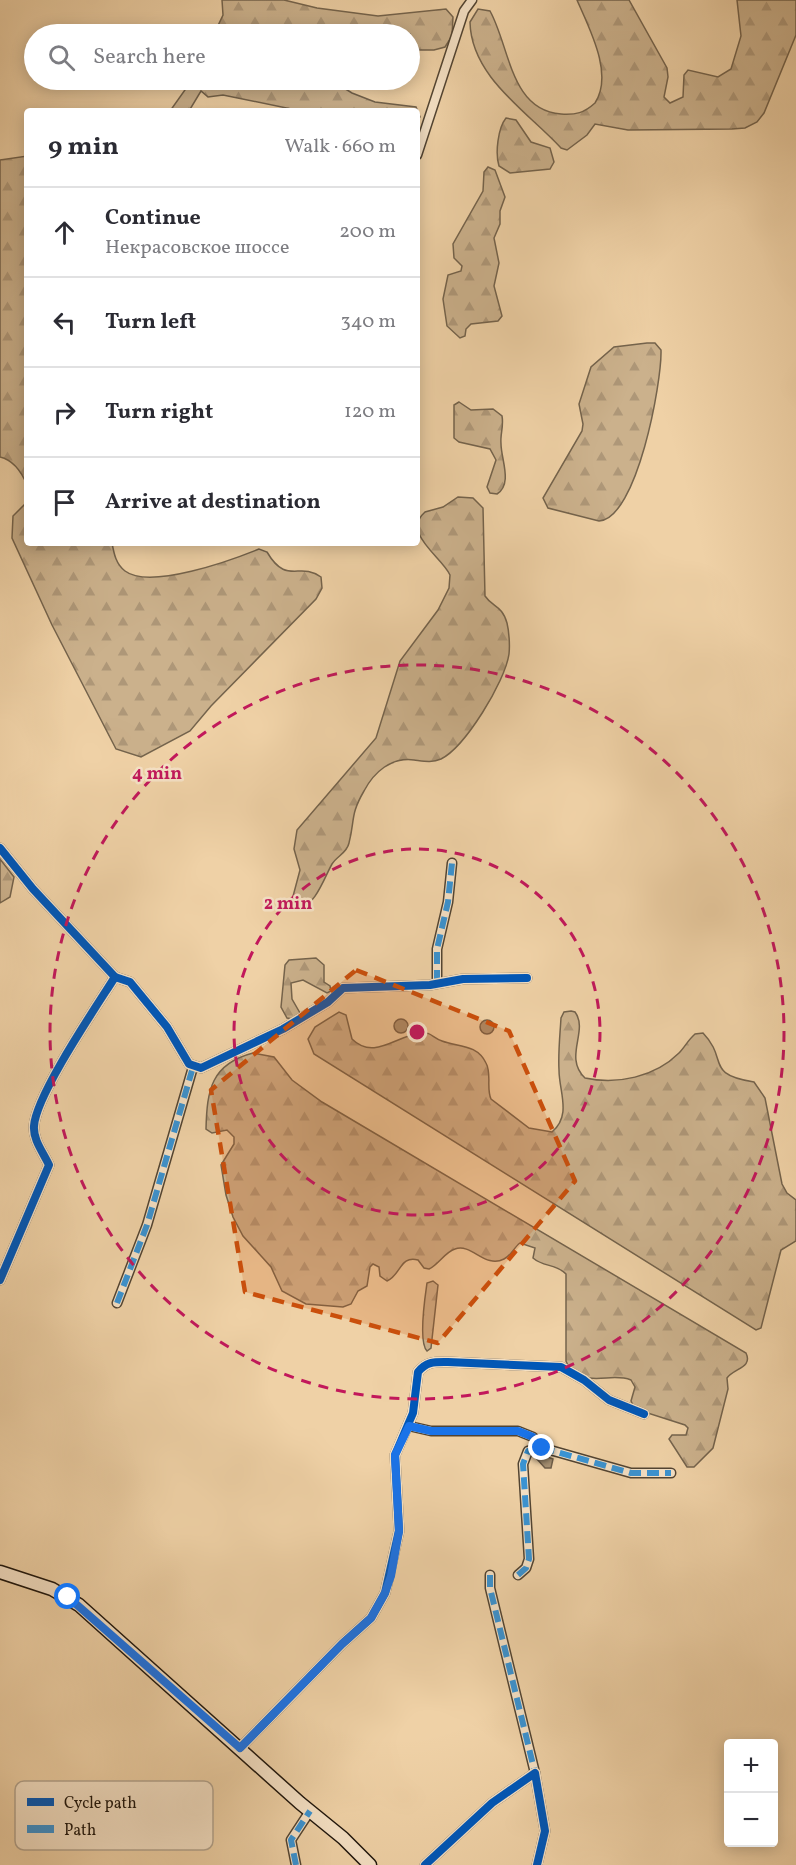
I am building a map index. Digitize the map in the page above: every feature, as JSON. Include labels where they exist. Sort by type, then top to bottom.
[{"type":"street","points":[[420,146],[464,11],[472,0]]},
{"type":"street","points":[[0,848],[65,924],[115,977],[130,982],[143,996],[193,1067],[201,1068],[228,1057],[283,1029],[328,1002],[343,988],[527,978]]},
{"type":"street","points":[[437,982],[437,950],[448,902],[452,862]]},
{"type":"street","points":[[0,1280],[49,1165],[35,1137],[38,1110],[81,1031],[115,977]]},
{"type":"street","points":[[117,1303],[147,1225],[193,1067]]},
{"type":"street","points":[[240,1748],[342,1644],[371,1618],[385,1593],[391,1576],[399,1531],[395,1455],[409,1426],[418,1372],[430,1362],[561,1367],[609,1400],[644,1414]]},
{"type":"street","points":[[409,1426],[431,1431],[518,1431],[533,1437],[542,1448]]},
{"type":"street","points":[[518,1575],[526,1568],[529,1559],[524,1459],[528,1451],[542,1448],[624,1472],[671,1473]]},
{"type":"street","points":[[0,1572],[52,1589],[74,1601],[343,1838],[370,1865]]},
{"type":"street","points":[[490,1575],[490,1588],[534,1773],[545,1831],[537,1865]]},
{"type":"street","points":[[425,1865],[492,1803],[534,1773]]},
{"type":"street","points":[[296,1865],[291,1840],[310,1811]]},
{"type":"highlighted area","points":[[356,970],[509,1031],[575,1181],[438,1343],[245,1292],[211,1090]]},
{"type":"green space","points":[[222,0],[284,0],[317,8],[378,16],[446,9],[453,17],[452,36],[445,47],[420,50],[420,24],[219,24],[223,15]]},
{"type":"green space","points":[[577,0],[629,0],[667,68],[668,77],[664,97],[670,103],[683,97],[684,75],[688,70],[718,77],[731,69],[741,36],[737,0],[796,0],[796,35],[764,113],[757,122],[745,128],[732,129],[628,130],[595,124],[587,135],[567,150],[561,148],[518,107],[491,77],[480,60],[473,42],[470,22],[478,9],[490,11],[521,89],[531,101],[544,110],[575,114],[595,103],[602,79],[598,51]]},
{"type":"green space","points":[[185,90],[347,90],[375,102],[416,108],[286,108],[223,95],[208,97],[201,91],[191,108],[172,108]]},
{"type":"green space","points":[[506,118],[516,120],[531,142],[550,148],[554,162],[550,169],[510,173],[499,166],[498,141]]},
{"type":"green space","points":[[24,156],[24,480],[9,461],[0,457],[0,160]]},
{"type":"green space","points":[[488,167],[495,170],[505,197],[500,211],[500,224],[494,238],[499,263],[494,286],[502,316],[498,321],[471,324],[466,329],[465,336],[460,338],[447,326],[443,299],[448,275],[461,271],[462,266],[454,258],[453,244],[483,191],[484,172]]},
{"type":"green space","points":[[655,343],[661,350],[657,390],[645,447],[625,498],[613,514],[599,521],[548,508],[543,498],[582,431],[579,404],[591,367],[614,347]]},
{"type":"green space","points":[[459,402],[471,410],[493,409],[502,416],[501,444],[505,478],[502,490],[497,494],[490,493],[487,487],[496,460],[490,449],[459,442],[454,438],[454,405]]},
{"type":"green space","points":[[458,497],[473,498],[483,508],[485,596],[503,613],[507,623],[509,654],[506,666],[492,696],[472,728],[451,752],[434,761],[398,761],[378,772],[364,791],[357,806],[348,846],[332,864],[310,903],[298,909],[292,900],[300,870],[294,849],[297,830],[376,738],[400,661],[438,610],[449,588],[450,575],[420,536],[420,519],[425,512],[443,507]]},
{"type":"green space","points":[[24,505],[24,546],[113,546],[119,565],[125,571],[137,576],[153,577],[191,571],[259,549],[267,552],[274,562],[287,571],[306,571],[321,577],[322,588],[316,599],[211,706],[190,731],[141,757],[116,749],[52,625],[12,538],[13,516]]},
{"type":"green space","points":[[0,859],[14,877],[10,897],[0,903]]},
{"type":"green space","points":[[316,958],[324,965],[324,982],[330,986],[331,991],[327,993],[303,980],[291,983],[292,999],[300,1013],[293,1019],[287,1018],[281,1007],[285,965],[289,960]]},
{"type":"green space","points":[[339,1012],[346,1015],[352,1039],[369,1048],[424,1033],[442,1041],[467,1047],[478,1052],[488,1067],[491,1099],[529,1128],[552,1132],[562,1118],[563,1111],[559,1064],[561,1018],[564,1012],[575,1012],[579,1019],[576,1062],[585,1078],[610,1080],[647,1073],[659,1068],[679,1053],[695,1034],[703,1033],[711,1043],[723,1070],[739,1079],[754,1082],[765,1098],[782,1184],[787,1193],[796,1200],[796,1241],[781,1250],[761,1328],[756,1330],[314,1054],[308,1039],[315,1027]]},
{"type":"green space","points":[[253,1053],[274,1057],[292,1080],[322,1102],[746,1353],[745,1365],[727,1378],[728,1389],[713,1448],[694,1467],[687,1467],[669,1439],[672,1435],[686,1435],[688,1428],[685,1425],[635,1409],[631,1401],[635,1387],[631,1380],[616,1377],[587,1378],[570,1370],[566,1361],[566,1274],[533,1258],[535,1248],[520,1243],[507,1257],[497,1261],[485,1259],[467,1249],[455,1249],[429,1269],[424,1268],[418,1260],[408,1260],[387,1281],[380,1276],[379,1267],[373,1264],[370,1267],[367,1286],[358,1291],[351,1304],[343,1307],[306,1304],[282,1291],[271,1267],[243,1236],[233,1217],[226,1195],[221,1165],[234,1144],[234,1137],[227,1130],[212,1133],[206,1129],[208,1102],[214,1080],[228,1064]]},
{"type":"green space","points":[[433,1281],[438,1285],[431,1348],[427,1351],[423,1339],[424,1308],[427,1283]]},
{"type":"water","points":[[398,1019],[404,1019],[408,1026],[404,1033],[398,1033],[394,1029],[394,1023]]},
{"type":"water","points":[[484,1020],[490,1020],[494,1027],[490,1034],[484,1034],[480,1030],[480,1024]]},
{"type":"water","points":[[539,1454],[553,1459],[551,1468],[545,1468],[536,1458]]},
{"type":"marked path","points":[[437,982],[437,949],[448,902],[452,863]]},
{"type":"marked path","points":[[117,1303],[147,1225],[193,1067]]},
{"type":"marked path","points":[[409,1426],[431,1431],[518,1431],[533,1437],[542,1448]]},
{"type":"marked path","points":[[518,1575],[526,1568],[529,1559],[523,1464],[528,1451],[543,1448],[631,1473],[671,1473]]},
{"type":"marked path","points":[[490,1575],[490,1588],[535,1773]]},
{"type":"marked path","points":[[296,1865],[291,1840],[310,1811]]},
{"type":"cycle path","points":[[0,848],[33,889],[115,977],[55,1073],[37,1112],[34,1126],[35,1136],[49,1165],[0,1280]]},
{"type":"cycle path","points":[[115,977],[130,982],[167,1027],[189,1064],[201,1068],[283,1029],[328,1002],[343,988],[430,985],[463,979],[527,978]]},
{"type":"cycle path","points":[[240,1748],[342,1644],[371,1618],[385,1593],[399,1531],[395,1455],[413,1413],[418,1372],[421,1368],[439,1362],[561,1367],[584,1380],[609,1400],[644,1414]]},
{"type":"cycle path","points":[[425,1865],[492,1803],[535,1773],[545,1831],[537,1865]]},
{"type":"route","points":[[68,1597],[240,1748],[342,1644],[371,1618],[385,1593],[391,1576],[399,1531],[395,1455],[409,1426],[431,1431],[518,1431],[533,1437],[542,1448]]}]
